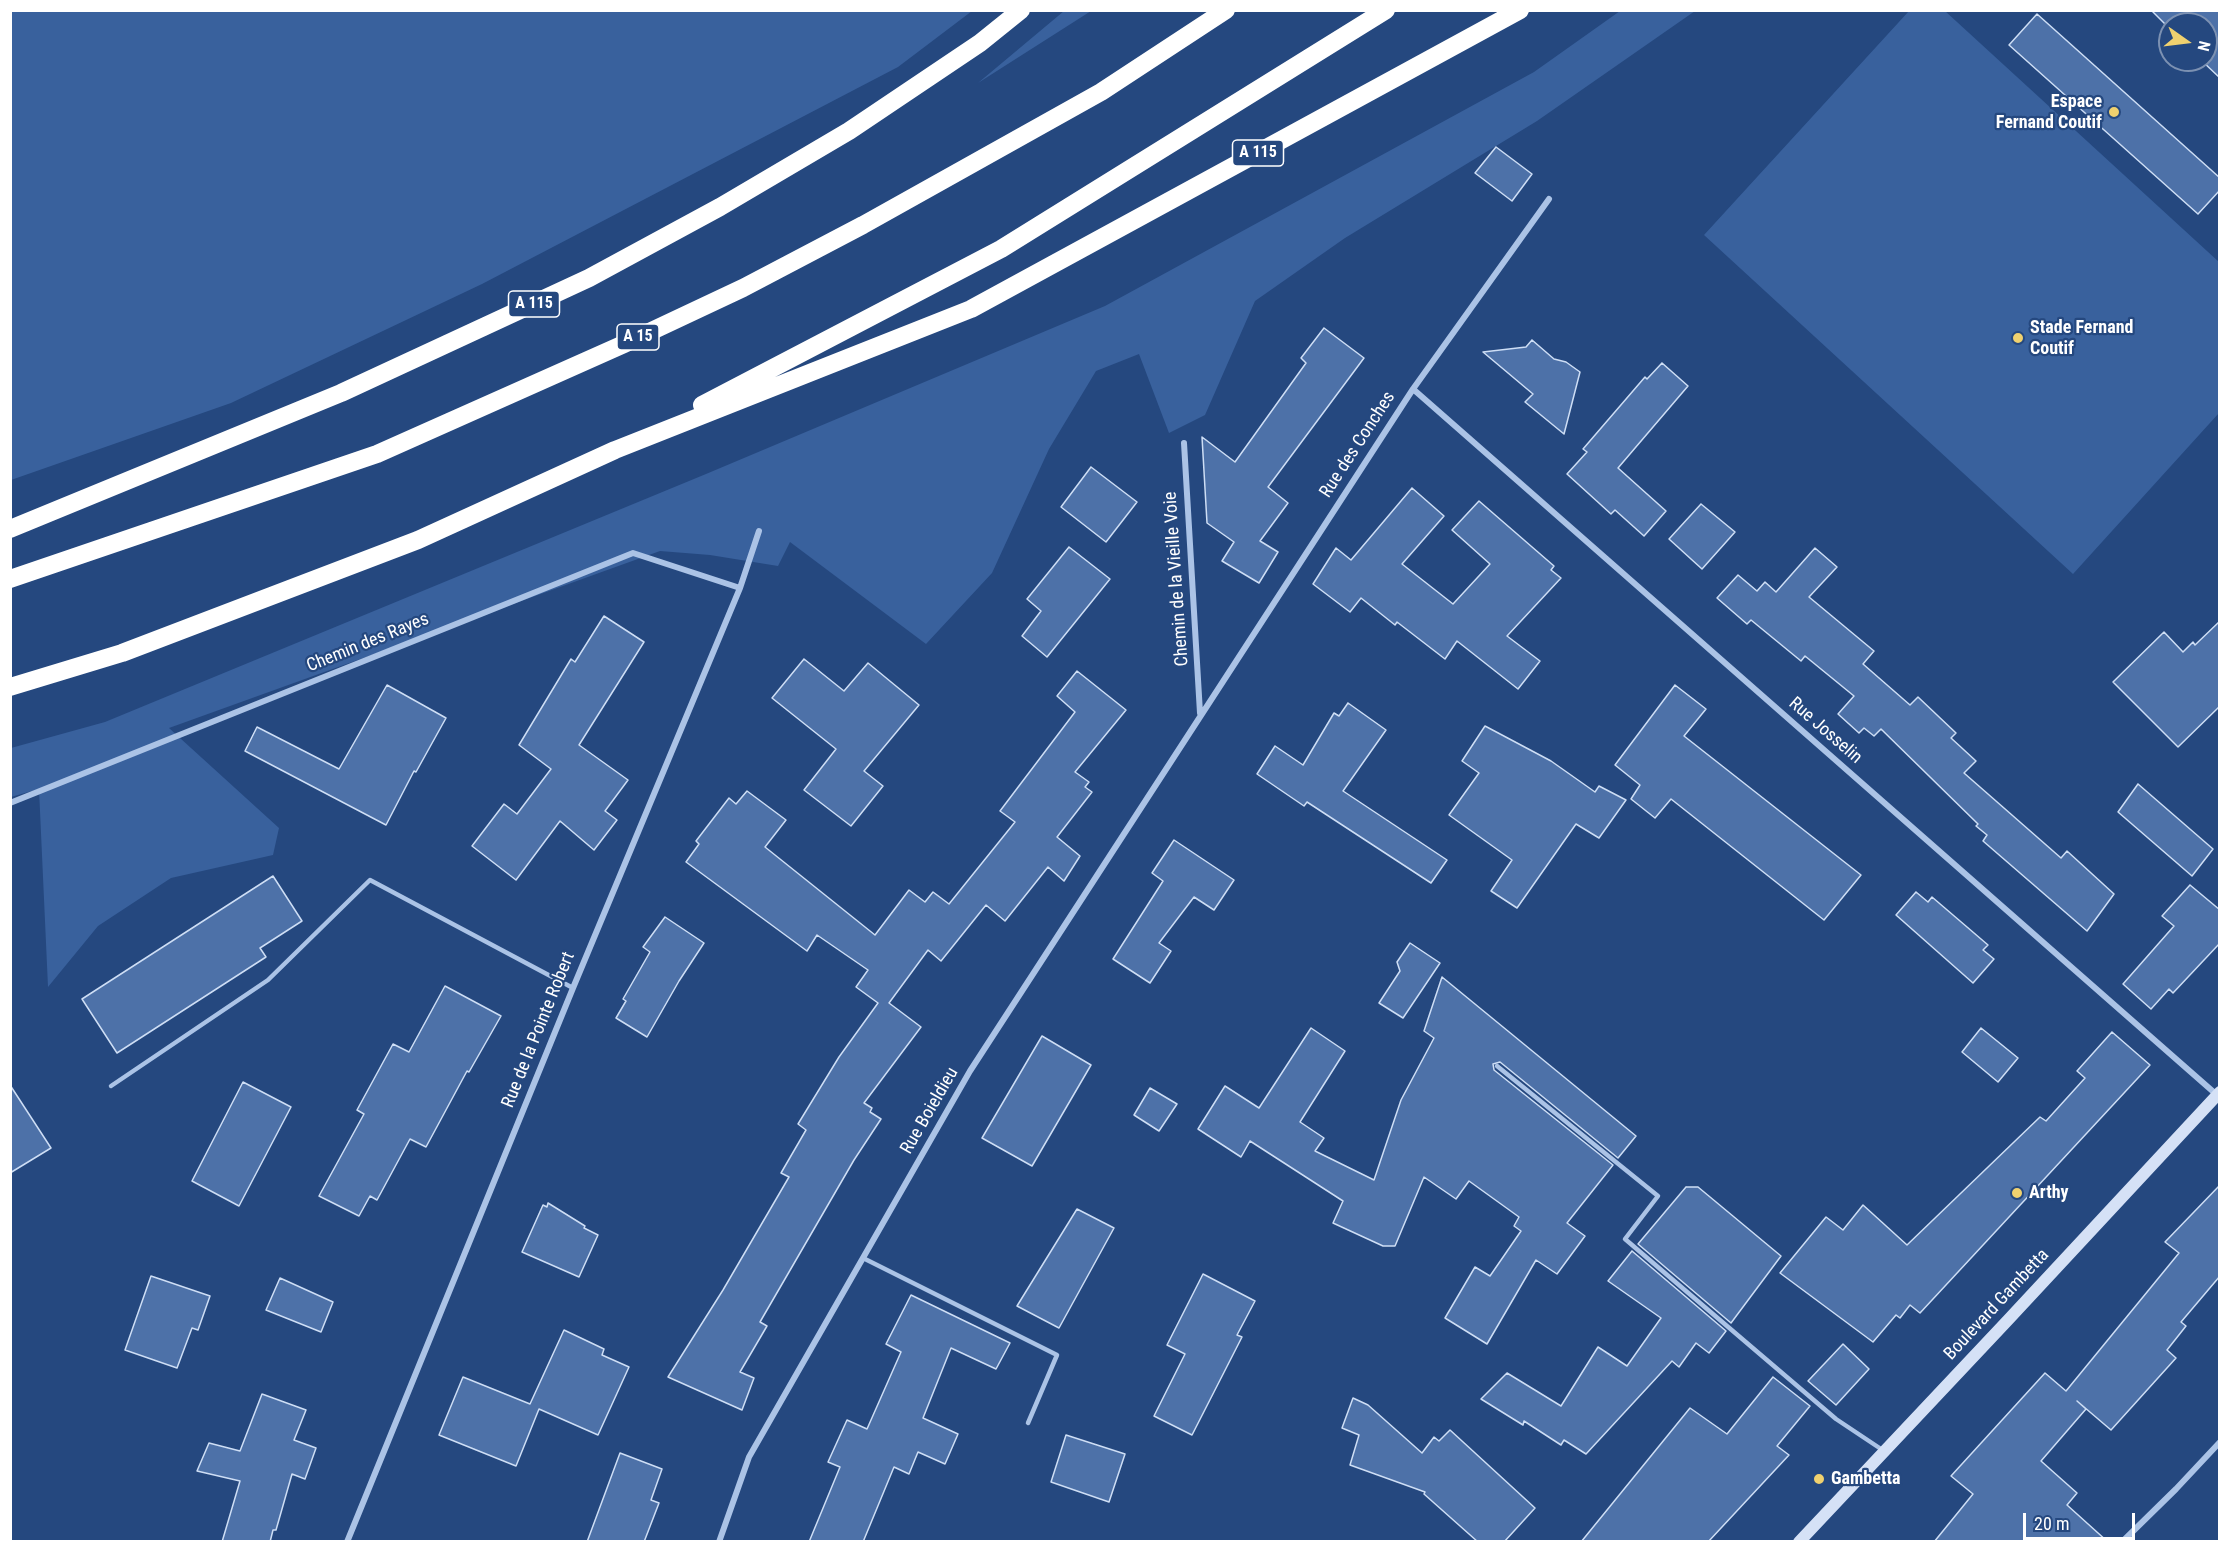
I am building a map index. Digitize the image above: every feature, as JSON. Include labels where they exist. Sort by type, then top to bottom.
[{"type":"highway","name":"A 115","points":[[10,529],[341,393],[589,278],[720,207],[849,131],[980,43],[1021,10]]},
{"type":"highway","name":"A 15","points":[[10,579],[377,454],[722,298],[863,225],[1101,92],[1226,10]]},
{"type":"highway","points":[[10,687],[122,652],[418,540],[615,450],[1001,249],[1386,10]]},
{"type":"highway","name":"A 115","points":[[615,450],[971,309],[1520,10]]},
{"type":"main road","name":"Boulevard Gambetta","points":[[1799,1542],[2218,1094]]},
{"type":"street","name":"Rue des Conches","points":[[1200,713],[1413,389],[1549,199]]},
{"type":"street","name":"Rue Josselin","points":[[1413,389],[2218,1094]]},
{"type":"street","name":"Chemin de la Vieille Voie","points":[[1184,443],[1200,713]]},
{"type":"street","name":"Rue de la Pointe Robert","points":[[347,1542],[573,988],[740,588],[759,531]]},
{"type":"street","name":"Chemin des Rayes","points":[[10,803],[633,553],[740,588]]},
{"type":"street","name":"Rue Boieldieu","points":[[719,1542],[749,1457],[970,1071],[1200,713]]},
{"type":"street","points":[[2122,1542],[2220,1442]]},
{"type":"lane","points":[[111,1086],[268,980],[370,880],[573,988]]},
{"type":"lane","points":[[1497,1066],[1658,1196],[1625,1239],[1836,1419],[1884,1451]]},
{"type":"lane","points":[[862,1258],[1057,1355],[1028,1423]]},
{"type":"shaded area","points":[[10,11],[972,11],[898,67],[482,284],[231,403],[11,480]]},
{"type":"shaded area","points":[[1064,11],[1091,11],[978,83]]},
{"type":"shaded area","points":[[1620,11],[1695,11],[1537,121],[1345,238],[1255,301],[1205,415],[1169,433],[1139,354],[1096,371],[1049,449],[992,573],[926,644],[790,542],[778,566],[710,555],[660,551],[169,728],[279,828],[273,855],[171,878],[98,926],[48,987],[39,789],[11,797],[11,748],[105,722],[706,474],[1105,306],[1534,72]]},
{"type":"shaded area","name":"Stade Fernand Coutif","points":[[1909,11],[1945,11],[2219,262],[2219,413],[2073,574],[1704,235]]},
{"type":"building","points":[[2151,10],[2220,10],[2220,78],[2214,72],[2218,72],[2218,12],[2158,12],[2158,17]]},
{"type":"building","name":"Espace Fernand Coutif","points":[[2037,14],[2220,178],[2220,190],[2198,214],[2009,45]]},
{"type":"building","points":[[1496,147],[1532,174],[1512,201],[1475,173]]},
{"type":"building","points":[[1324,328],[1364,358],[1268,487],[1288,503],[1260,541],[1278,552],[1259,583],[1222,561],[1234,542],[1207,523],[1202,437],[1235,462],[1306,363],[1301,358]]},
{"type":"building","points":[[1532,340],[1554,359],[1566,362],[1580,372],[1564,434],[1525,402],[1533,394],[1483,352],[1526,347]]},
{"type":"building","points":[[1662,363],[1688,386],[1618,468],[1666,511],[1644,536],[1615,510],[1611,514],[1567,474],[1587,452],[1583,449],[1645,377],[1647,379]]},
{"type":"building","points":[[1091,467],[1137,502],[1106,542],[1061,507]]},
{"type":"building","points":[[1412,488],[1444,516],[1402,564],[1453,604],[1490,564],[1452,530],[1479,501],[1554,566],[1551,570],[1561,578],[1507,636],[1540,661],[1518,689],[1457,641],[1445,659],[1397,622],[1395,625],[1361,598],[1350,612],[1313,584],[1336,548],[1351,560]]},
{"type":"building","points":[[1701,504],[1735,532],[1702,569],[1669,539]]},
{"type":"building","points":[[1069,547],[1110,579],[1047,657],[1022,636],[1041,611],[1027,599]]},
{"type":"building","points":[[1815,548],[1837,567],[1809,597],[1874,651],[1863,664],[1910,705],[1918,697],[1956,733],[1951,738],[1976,761],[1964,773],[2061,858],[2067,851],[2114,894],[2087,931],[1983,841],[1987,835],[1976,826],[1978,824],[1881,729],[1874,736],[1864,728],[1859,733],[1838,714],[1854,696],[1805,656],[1801,661],[1751,620],[1747,624],[1717,598],[1738,575],[1757,591],[1765,582],[1776,592]]},
{"type":"building","points":[[604,616],[644,642],[579,745],[628,780],[605,811],[617,820],[594,850],[560,821],[516,880],[472,846],[504,804],[517,814],[551,769],[519,745],[571,659],[575,662]]},
{"type":"building","points":[[2220,621],[2220,706],[2178,747],[2113,682],[2164,632],[2183,652],[2193,642],[2195,645]]},
{"type":"building","points":[[804,659],[844,691],[868,663],[919,705],[864,771],[883,786],[851,826],[804,790],[836,749],[772,698]]},
{"type":"building","points":[[1077,671],[1126,710],[1075,772],[1089,782],[1085,787],[1092,792],[1057,837],[1080,856],[1064,881],[1048,867],[1005,921],[986,905],[941,961],[928,950],[889,1003],[921,1027],[864,1103],[872,1108],[870,1112],[881,1119],[854,1160],[760,1322],[767,1326],[740,1372],[754,1378],[742,1410],[668,1377],[723,1290],[789,1177],[781,1173],[806,1130],[798,1124],[839,1057],[878,1003],[856,987],[868,970],[817,935],[807,951],[686,862],[699,844],[696,841],[729,798],[736,804],[747,791],[786,820],[765,847],[875,935],[909,890],[925,902],[933,892],[949,904],[1015,822],[1000,811],[1075,712],[1057,696]]},
{"type":"building","points":[[387,685],[446,718],[416,772],[414,771],[386,825],[245,751],[257,727],[339,769]]},
{"type":"building","points":[[1675,685],[1706,709],[1684,736],[1861,875],[1824,920],[1671,799],[1655,818],[1631,799],[1640,785],[1615,765]]},
{"type":"building","points":[[1348,703],[1386,730],[1343,791],[1447,860],[1431,883],[1307,802],[1304,806],[1257,774],[1275,746],[1303,765],[1334,713],[1339,716]]},
{"type":"building","points":[[1485,726],[1551,761],[1595,792],[1599,786],[1626,800],[1599,838],[1576,824],[1517,908],[1491,891],[1512,860],[1449,815],[1479,773],[1462,761]]},
{"type":"building","points":[[2138,784],[2213,849],[2192,876],[2118,812]]},
{"type":"building","points":[[1174,840],[1234,880],[1214,910],[1194,897],[1159,943],[1171,951],[1150,983],[1113,959],[1163,881],[1152,873]]},
{"type":"building","points":[[273,876],[302,921],[260,948],[266,957],[117,1053],[82,999]]},
{"type":"building","points":[[2190,885],[2220,910],[2220,943],[2173,993],[2169,989],[2151,1009],[2123,984],[2174,926],[2162,916]]},
{"type":"building","points":[[1916,892],[1928,902],[1932,897],[1988,945],[1983,950],[1994,959],[1973,983],[1896,915]]},
{"type":"building","points":[[665,917],[704,943],[647,1037],[616,1018],[626,1001],[623,999],[650,952],[643,947]]},
{"type":"building","points":[[1410,943],[1440,963],[1403,1018],[1379,1003],[1400,971],[1397,962]]},
{"type":"building","points":[[1442,977],[1636,1136],[1618,1158],[1500,1062],[1493,1064],[1494,1070],[1613,1165],[1567,1223],[1585,1236],[1557,1274],[1536,1260],[1487,1344],[1445,1318],[1475,1267],[1490,1276],[1521,1231],[1514,1226],[1519,1217],[1469,1181],[1456,1199],[1424,1177],[1395,1246],[1383,1246],[1333,1223],[1343,1201],[1250,1141],[1241,1157],[1198,1129],[1225,1086],[1259,1108],[1311,1028],[1345,1051],[1300,1122],[1324,1138],[1315,1151],[1374,1180],[1401,1100],[1434,1038],[1424,1031]]},
{"type":"building","points":[[445,986],[501,1016],[469,1072],[467,1071],[426,1147],[410,1139],[377,1200],[370,1196],[359,1216],[319,1196],[364,1114],[357,1110],[393,1044],[409,1052]]},
{"type":"building","points":[[1981,1028],[2018,1058],[1998,1082],[1962,1052]]},
{"type":"building","points":[[2112,1032],[2150,1065],[1920,1313],[1910,1305],[1900,1318],[1896,1315],[1873,1342],[1780,1273],[1826,1217],[1843,1230],[1863,1205],[1907,1245],[2040,1117],[2046,1121],[2085,1078],[2077,1071]]},
{"type":"building","points":[[1042,1036],[1091,1065],[1032,1166],[982,1138]]},
{"type":"building","points":[[243,1082],[291,1107],[239,1206],[192,1181]]},
{"type":"building","points":[[10,1085],[51,1148],[10,1173]]},
{"type":"building","points":[[1150,1088],[1177,1104],[1159,1131],[1134,1115]]},
{"type":"building","points":[[2220,1185],[2220,1276],[2181,1322],[2186,1326],[2167,1350],[2176,1358],[2111,1430],[2077,1401],[2086,1409],[2041,1461],[2077,1493],[2067,1505],[2108,1542],[1934,1542],[1973,1494],[1951,1476],[2045,1373],[2066,1391],[2179,1253],[2165,1242]]},
{"type":"building","points":[[1686,1187],[1698,1187],[1781,1256],[1731,1323],[1638,1244]]},
{"type":"building","points":[[548,1203],[598,1235],[579,1277],[522,1252],[543,1205],[547,1207]]},
{"type":"building","points":[[1077,1209],[1114,1228],[1059,1328],[1017,1306]]},
{"type":"building","points":[[1632,1251],[1726,1331],[1709,1353],[1696,1343],[1679,1367],[1672,1361],[1586,1454],[1564,1440],[1561,1445],[1524,1421],[1523,1425],[1481,1399],[1507,1373],[1561,1406],[1598,1347],[1627,1366],[1661,1318],[1608,1281]]},
{"type":"building","points":[[1203,1274],[1255,1301],[1237,1335],[1242,1337],[1192,1435],[1154,1416],[1185,1354],[1167,1345]]},
{"type":"building","points":[[151,1276],[210,1296],[198,1330],[192,1328],[177,1368],[125,1350]]},
{"type":"building","points":[[280,1278],[333,1302],[321,1332],[266,1310]]},
{"type":"building","points":[[911,1295],[1010,1343],[996,1369],[951,1348],[923,1418],[958,1434],[945,1464],[918,1452],[909,1474],[894,1467],[863,1542],[809,1542],[840,1467],[828,1462],[847,1420],[867,1429],[901,1352],[886,1344]]},
{"type":"building","points":[[564,1330],[604,1349],[602,1355],[629,1367],[598,1435],[539,1409],[516,1466],[439,1435],[463,1377],[530,1404]]},
{"type":"building","points":[[1843,1344],[1869,1369],[1836,1405],[1808,1381]]},
{"type":"building","points":[[1773,1377],[1810,1406],[1777,1446],[1789,1455],[1708,1542],[1581,1542],[1690,1408],[1727,1434]]},
{"type":"building","points":[[262,1394],[306,1410],[294,1440],[316,1448],[305,1479],[292,1474],[276,1530],[273,1530],[270,1542],[222,1542],[240,1481],[197,1471],[209,1443],[240,1451]]},
{"type":"building","points":[[1353,1398],[1368,1405],[1422,1453],[1434,1437],[1439,1441],[1450,1430],[1535,1508],[1504,1542],[1478,1542],[1424,1494],[1425,1492],[1350,1465],[1359,1435],[1342,1428]]},
{"type":"building","points":[[1066,1435],[1125,1454],[1109,1502],[1051,1482]]},
{"type":"building","points":[[620,1453],[662,1469],[651,1500],[659,1503],[644,1542],[587,1542]]},
{"type":"place","name":"Espace Fernand Coutif","points":[[2114,112]]},
{"type":"place","name":"Stade Fernand Coutif","points":[[2018,338]]},
{"type":"place","name":"Arthy","points":[[2017,1193]]},
{"type":"place","name":"Gambetta","points":[[1819,1479]]}]
